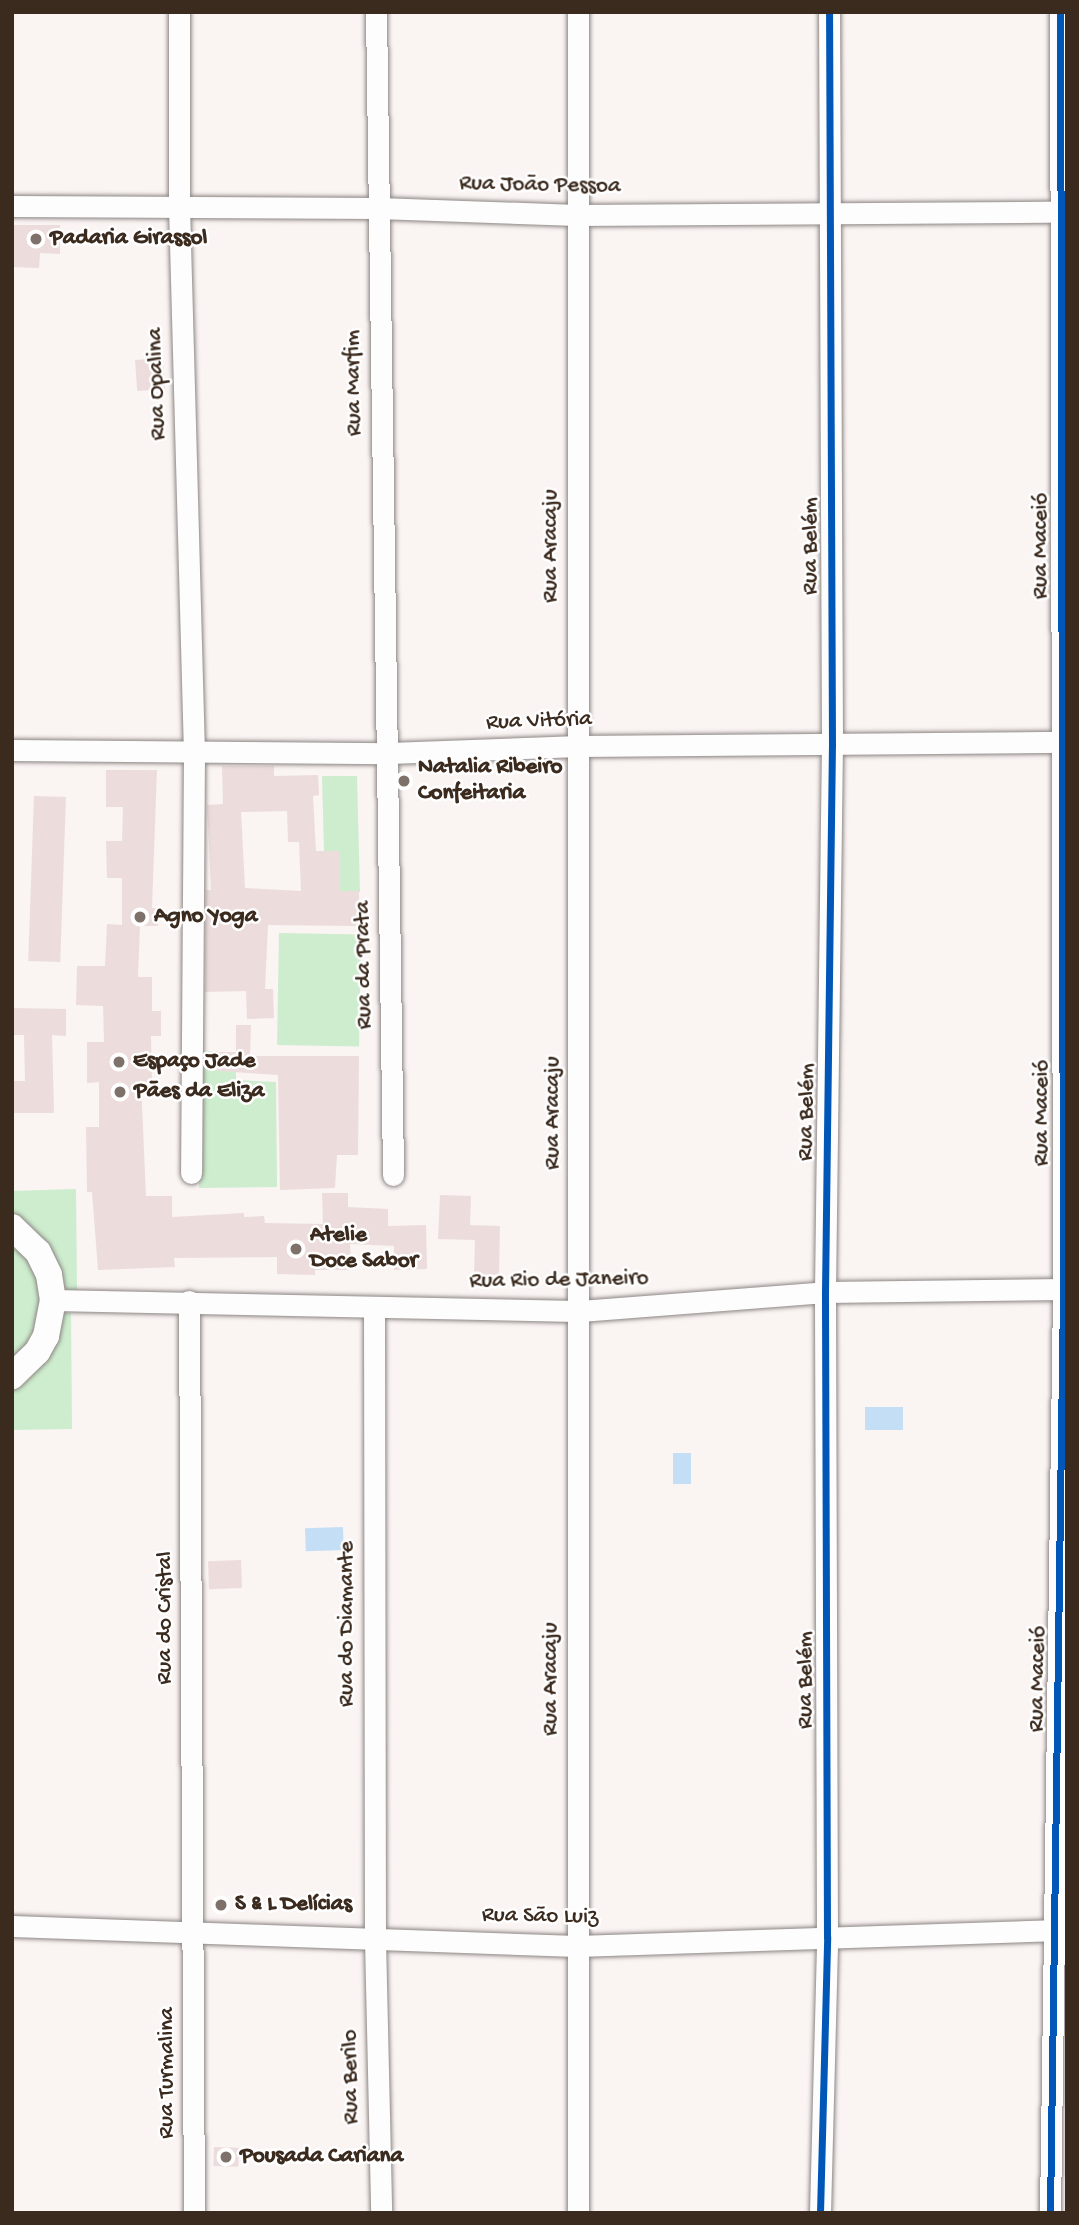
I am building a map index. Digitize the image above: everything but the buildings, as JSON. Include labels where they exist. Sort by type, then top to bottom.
[{"type":"street","name":"Rua Opalina","points":[[178,12],[179,206],[194,753],[191,1173]]},
{"type":"street","name":"Rua Marfim","points":[[376,12],[389,753]]},
{"type":"street","name":"Rua Aracaju","points":[[578,12],[578,2213]]},
{"type":"street","name":"Rua Belém","points":[[820,2213],[827,1937],[825,1292],[832,745],[829,12]]},
{"type":"street","name":"Rua Maceió","points":[[1050,2213],[1061,1930],[1065,1289],[1064,212],[1060,12]]},
{"type":"street","name":"Rua João Pessoa","points":[[12,206],[378,208],[578,215],[829,211],[1064,212]]},
{"type":"street","name":"Rua Vitória","points":[[12,750],[389,753],[579,746],[1064,742]]},
{"type":"street","name":"Rua da Prata","points":[[389,753],[393,1175]]},
{"type":"street","points":[[12,1227],[38,1252],[49,1275],[53,1300],[46,1336],[37,1352],[12,1376]]},
{"type":"street","name":"Rua Rio de Janeiro","points":[[53,1300],[580,1311],[825,1292],[1065,1289]]},
{"type":"street","name":"Rua do Cristal","points":[[189,1301],[194,1934]]},
{"type":"street","name":"Rua do Diamante","points":[[374,1308],[375,1939]]},
{"type":"street","name":"Rua São Luiz","points":[[12,1926],[577,1946],[1061,1930]]},
{"type":"street","name":"Rua Turmalina","points":[[194,1934],[194,2213]]},
{"type":"street","name":"Rua Berilo","points":[[375,1939],[381,2213]]},
{"type":"green space","points":[[322,776],[357,776],[360,892],[339,892],[324,851]]},
{"type":"green space","points":[[279,933],[361,934],[359,1046],[277,1045]]},
{"type":"green space","points":[[198,1051],[218,1051],[219,1071],[236,1071],[236,1080],[276,1082],[277,1187],[199,1188]]},
{"type":"green space","points":[[76,1189],[77,1290],[66,1290],[45,1241],[12,1219],[12,1191]]},
{"type":"green space","points":[[12,1238],[36,1265],[49,1310],[12,1366]]},
{"type":"green space","points":[[63,1313],[71,1313],[72,1429],[12,1430],[12,1387],[42,1365],[55,1345]]},
{"type":"water","points":[[865,1407],[903,1407],[903,1430],[865,1430]]},
{"type":"water","points":[[673,1453],[691,1453],[691,1484],[673,1484]]},
{"type":"water","points":[[343,1527],[344,1550],[306,1551],[305,1528]]},
{"type":"cycle path","points":[[820,2213],[827,1937],[825,1292],[832,745],[829,12]]},
{"type":"cycle path","points":[[1050,2213],[1063,1289],[1060,12]]},
{"type":"place","name":"Padaria Girassol","points":[[36,239]]},
{"type":"place","name":"Natalia Ribeiro Confeitaria","points":[[404,781]]},
{"type":"place","name":"Agno Yoga","points":[[140,917]]},
{"type":"place","name":"Espaço Jade","points":[[119,1062]]},
{"type":"place","name":"Pães da Eliza","points":[[120,1092]]},
{"type":"place","name":"Atelie Doce Sabor","points":[[296,1249]]},
{"type":"place","name":"S & L Delícias","points":[[221,1905]]},
{"type":"place","name":"Pousada Cariana","points":[[226,2157]]}]
